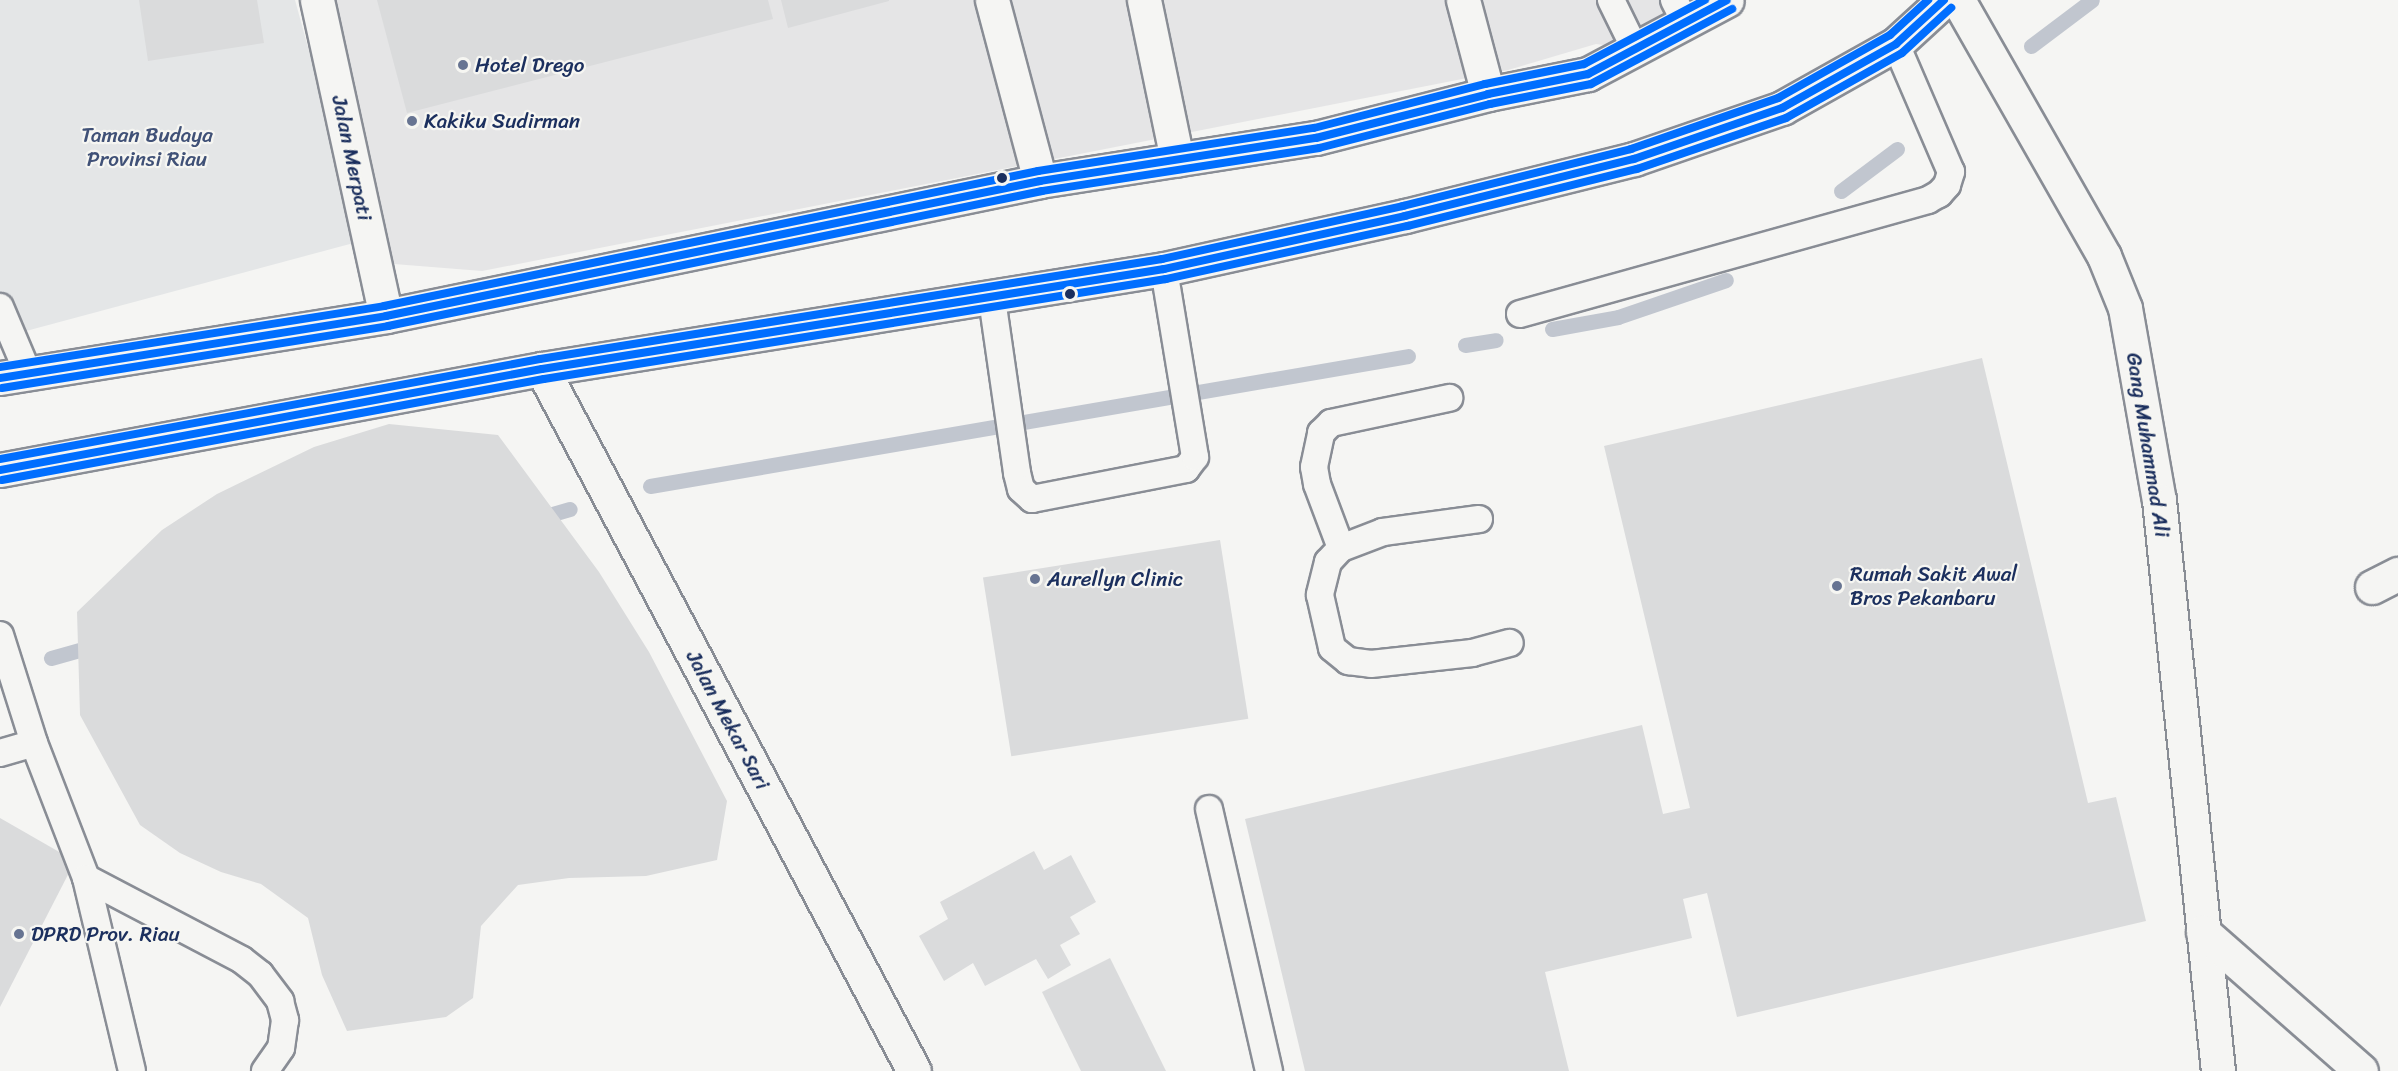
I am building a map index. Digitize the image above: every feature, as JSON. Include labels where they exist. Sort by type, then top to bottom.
[{"type":"main road","name":"Jalan Merpati","points":[[317,0],[386,316]]},
{"type":"main road","points":[[992,0],[1040,182]]},
{"type":"main road","points":[[1144,0],[1177,159]]},
{"type":"main road","points":[[1463,0],[1488,94]]},
{"type":"main road","points":[[13,374],[386,316],[1040,182],[1317,138],[1488,94],[1588,74],[1635,49],[1679,11],[1727,0]]},
{"type":"main road","points":[[0,470],[542,369],[992,300],[1164,269],[1405,216],[1634,159],[1782,108],[1896,44],[1944,0]]},
{"type":"main road","name":"Gang Muhammad Ali","points":[[1958,0],[2104,256],[2124,308],[2159,500],[2218,1071]]},
{"type":"main road","name":"Jalan Mekar Sari","points":[[542,369],[914,1071]]},
{"type":"main road","points":[[2203,932],[2361,1071]]},
{"type":"lane","points":[[1611,0],[1635,49]]},
{"type":"lane","points":[[1520,314],[1928,200],[1939,194],[1947,185],[1951,172],[1896,44]]},
{"type":"lane","points":[[992,300],[1021,489],[1032,499],[1186,469],[1195,457],[1190,413],[1164,269]]},
{"type":"lane","points":[[0,308],[13,374]]},
{"type":"lane","points":[[1341,548],[1317,484],[1314,467],[1321,433],[1331,423],[1449,398]]},
{"type":"lane","points":[[1479,519],[1383,532],[1341,548],[1328,562],[1320,595],[1332,648],[1348,661],[1371,664],[1472,653],[1510,643]]},
{"type":"lane","points":[[0,635],[34,743],[86,878],[132,1071]]},
{"type":"lane","points":[[0,753],[34,743]]},
{"type":"lane","points":[[1209,809],[1269,1071]]},
{"type":"lane","points":[[86,878],[242,960],[260,974],[280,1001],[285,1020],[281,1048],[265,1071]]},
{"type":"shaded area","points":[[300,0],[1708,0],[1635,49],[1596,44],[1508,70],[482,271],[369,262]]},
{"type":"green space","name":"Taman Budaya Provinsi Riau","points":[[0,0],[295,0],[361,241],[0,338]]},
{"type":"building","points":[[139,0],[257,0],[264,43],[148,61]]},
{"type":"building","points":[[377,0],[768,0],[773,19],[407,113]]},
{"type":"building","points":[[781,0],[889,0],[889,1],[788,28]]},
{"type":"building","name":"Rumah Sakit Awal Bros Pekanbaru","points":[[1982,358],[2088,803],[2116,797],[2146,921],[1737,1017],[1707,893],[1683,899],[1692,938],[1545,972],[1569,1071],[1305,1071],[1245,819],[1642,725],[1663,814],[1690,808],[1604,446]]},
{"type":"building","points":[[389,424],[498,435],[599,572],[649,652],[727,801],[717,860],[646,876],[569,878],[518,885],[481,926],[473,998],[446,1017],[347,1031],[322,975],[308,918],[261,884],[221,872],[180,853],[140,825],[80,715],[77,612],[162,530],[217,494],[314,447]]},
{"type":"building","points":[[1220,540],[1248,719],[1011,756],[983,578]]},
{"type":"building","name":"DPRD Prov. Riau","points":[[0,818],[75,861],[0,1007]]},
{"type":"building","points":[[1034,851],[1044,870],[1071,855],[1096,902],[1070,917],[1080,934],[1060,945],[1071,965],[1048,979],[1036,959],[985,986],[973,963],[944,981],[919,936],[948,919],[940,902]]},
{"type":"building","points":[[1110,958],[1166,1071],[1081,1071],[1042,992]]},
{"type":"waterway","points":[[2031,46],[2092,0]]},
{"type":"waterway","points":[[1841,191],[1897,149]]},
{"type":"waterway","points":[[1552,329],[1618,317],[1726,280]]},
{"type":"waterway","points":[[1465,345],[1496,340]]},
{"type":"waterway","points":[[650,486],[1408,356]]},
{"type":"waterway","points":[[535,519],[570,509]]},
{"type":"waterway","points":[[51,658],[97,645]]},
{"type":"transit line","points":[[0,367],[384,306],[1038,171],[1314,128],[1485,84],[1584,64],[1705,0]]},
{"type":"transit line","points":[[0,378],[386,316],[1040,181],[1316,138],[1488,94],[1588,74],[1727,0]]},
{"type":"transit line","points":[[0,459],[540,359],[1162,259],[1403,206],[1631,149],[1778,98],[1890,35],[1928,0]]},
{"type":"transit line","points":[[0,470],[542,369],[1164,269],[1405,216],[1634,159],[1782,108],[1896,44],[1944,0]]},
{"type":"transit line","points":[[2,480],[544,379],[1166,279],[1408,226],[1637,169],[1786,118],[1902,53],[1951,8]]},
{"type":"transit line","points":[[2,388],[388,326],[1042,191],[1319,148],[1490,104],[1591,84],[1732,9]]},
{"type":"place","name":"Hotel Drego","points":[[463,65]]},
{"type":"place","name":"Kakiku Sudirman","points":[[412,121]]},
{"type":"place","name":"Aurellyn Clinic","points":[[1035,579]]},
{"type":"place","name":"Rumah Sakit Awal Bros Pekanbaru","points":[[1837,586]]},
{"type":"place","name":"DPRD Prov. Riau","points":[[19,934]]}]
